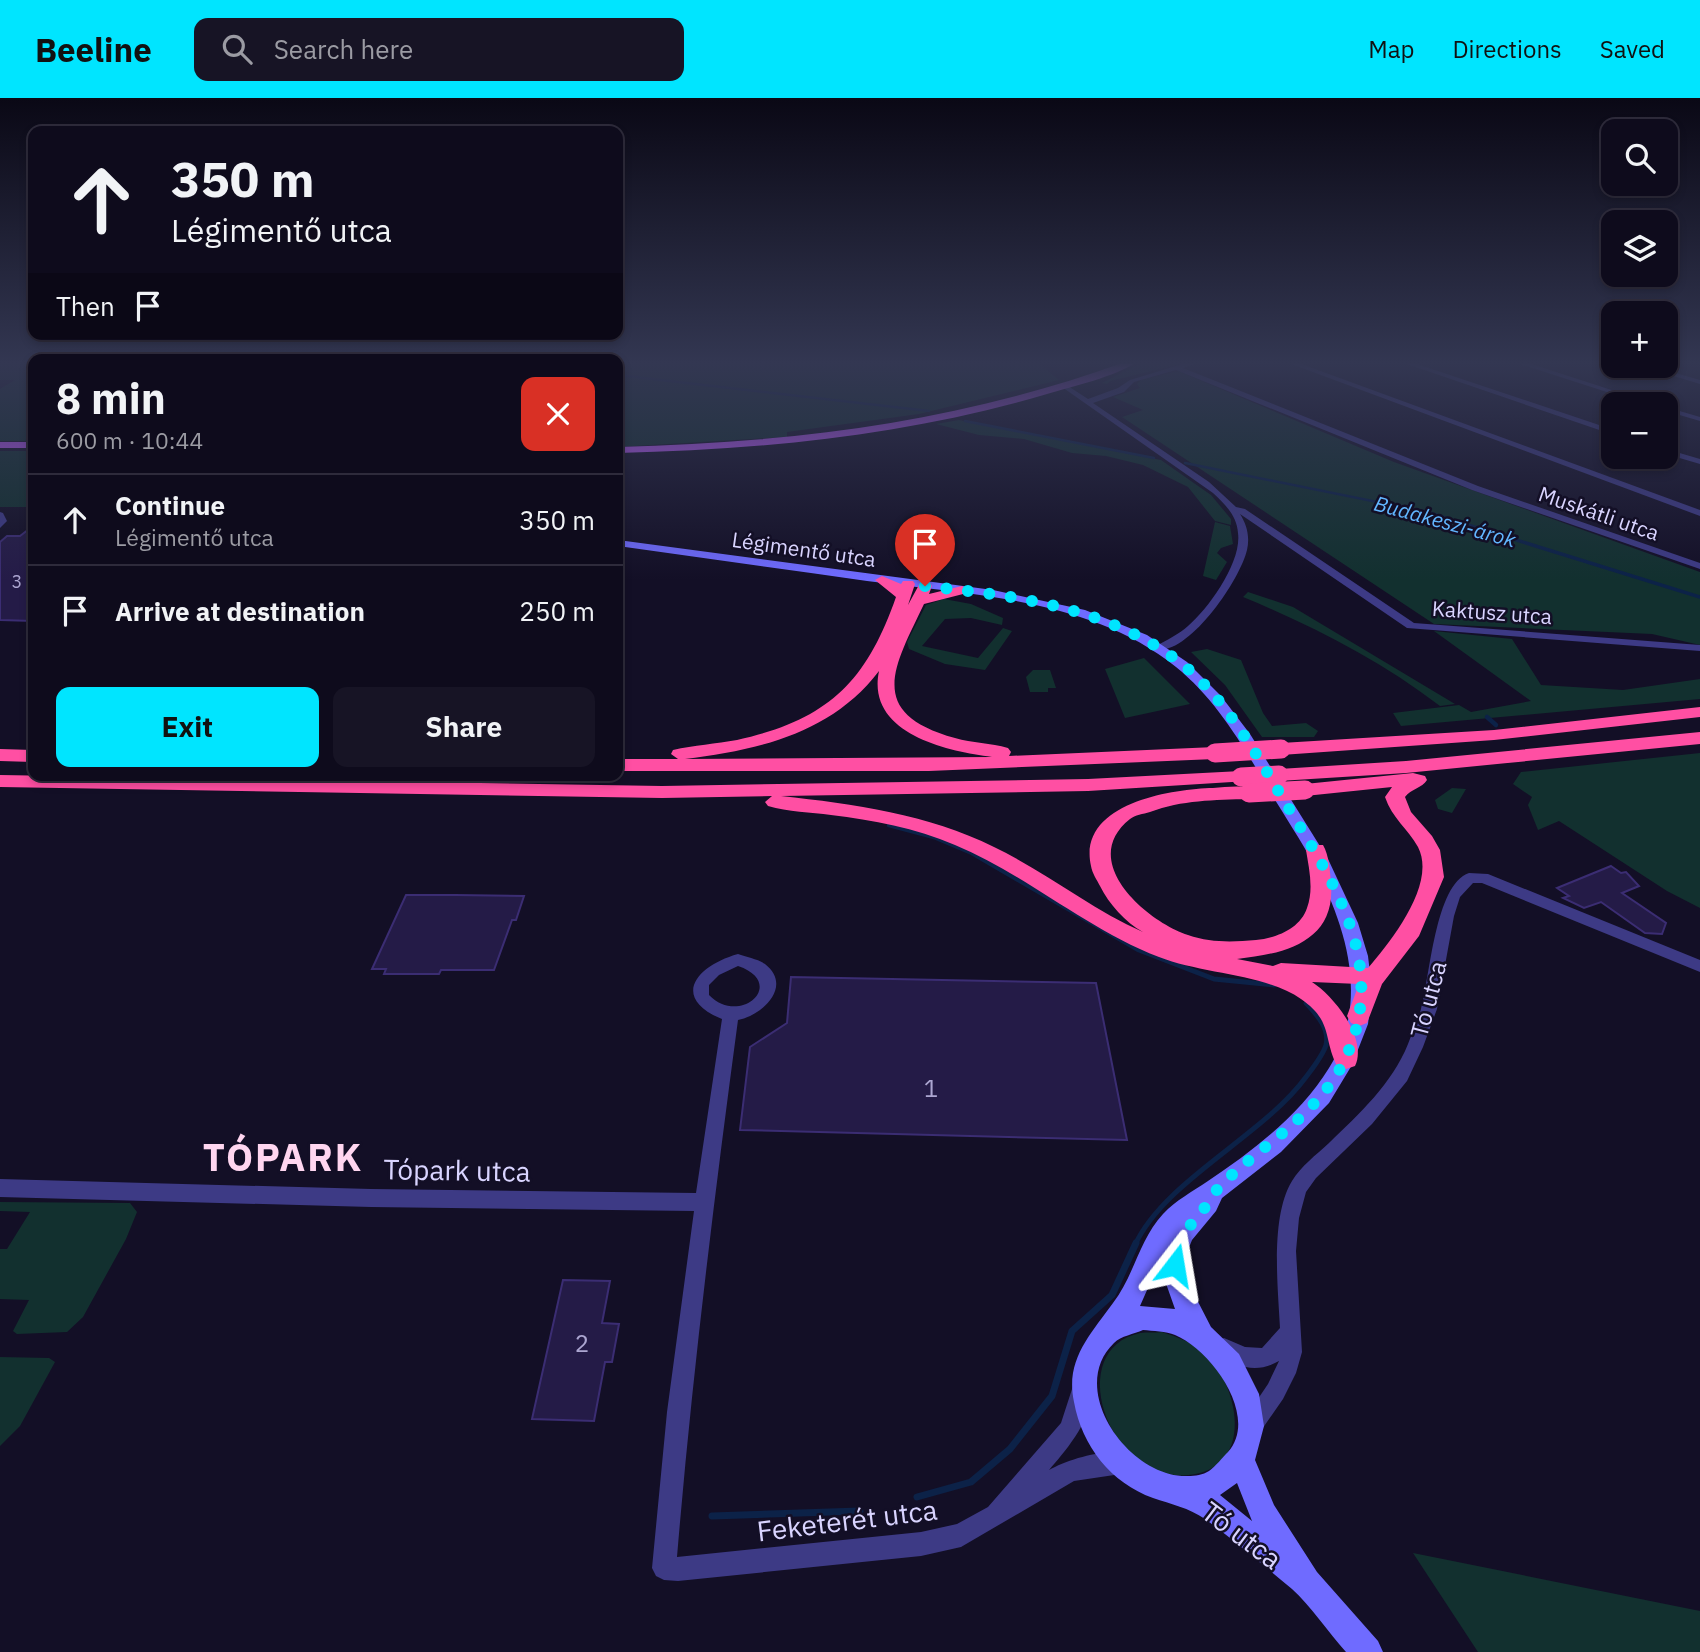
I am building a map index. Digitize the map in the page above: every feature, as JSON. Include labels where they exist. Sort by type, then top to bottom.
[{"type":"highway","points":[[882,580],[914,592],[962,590]]},
{"type":"highway","points":[[914,592],[884,687],[895,712],[918,732],[946,743],[998,752],[1193,754]]},
{"type":"highway","points":[[623,758],[736,746],[774,736],[813,720],[852,694],[864,680],[914,592]]},
{"type":"highway","points":[[623,765],[929,765],[1193,754],[1485,736],[1700,712]]},
{"type":"highway","points":[[1300,782],[1516,761],[1700,738]]},
{"type":"highway","points":[[0,755],[28,756]]},
{"type":"highway","points":[[0,782],[662,793],[1088,785],[1245,785],[1424,778],[1516,761]]},
{"type":"highway","points":[[1359,1016],[1372,980],[1408,936],[1433,877],[1434,866],[1428,845],[1401,810],[1395,797],[1404,785],[1424,778]]},
{"type":"highway","points":[[1245,785],[1168,798],[1140,806],[1120,817],[1104,836],[1100,852],[1103,875],[1122,905],[1143,922],[1189,945],[1234,951],[1272,946],[1303,932],[1318,910],[1321,886],[1316,850]]},
{"type":"highway","points":[[662,793],[829,807],[916,824],[986,851],[1145,943],[1203,962],[1251,971],[1296,984],[1318,999],[1333,1015],[1341,1028],[1346,1059]]},
{"type":"highway","points":[[1251,971],[1361,975]]},
{"type":"main road","points":[[623,450],[758,443],[836,435]]},
{"type":"main road","points":[[0,445],[28,445]]},
{"type":"main road","name":"Légimentő utca","points":[[623,544],[882,580]]},
{"type":"main road","points":[[962,590],[1035,601],[1088,615],[1160,648],[1208,688],[1238,724],[1316,850],[1350,923],[1361,975],[1359,1016],[1346,1059],[1306,1113],[1219,1186],[1181,1211],[1160,1235],[1148,1255],[1129,1301],[1092,1353],[1085,1382],[1090,1416],[1098,1433],[1121,1463],[1147,1481],[1175,1490],[1195,1490],[1214,1485],[1230,1474],[1241,1459],[1250,1427],[1245,1393],[1228,1360],[1202,1335],[1175,1321],[1146,1317],[1120,1323],[1109,1330]]},
{"type":"main road","points":[[1202,1335],[1179,1288],[1175,1257],[1180,1238],[1219,1186]]},
{"type":"main road","name":"Tó utca","points":[[1241,1459],[1264,1516],[1306,1583],[1367,1652]]},
{"type":"main road","name":"Tó utca","points":[[1175,1490],[1211,1506],[1306,1583]]},
{"type":"street","name":"Kaktusz utca","points":[[1134,435],[1196,478],[1233,509],[1242,511],[1411,626],[1700,648]]},
{"type":"street","name":"Muskátli utca","points":[[1342,435],[1475,488],[1700,566]]},
{"type":"street","points":[[1486,435],[1700,513]]},
{"type":"street","points":[[1678,455],[1700,462]]},
{"type":"street","points":[[1160,648],[1189,632],[1209,614],[1239,562],[1243,551],[1242,529],[1233,509]]},
{"type":"street","points":[[0,515],[3,521],[0,525]]},
{"type":"street","name":"Tó utca","points":[[1250,1427],[1279,1388],[1289,1368],[1292,1352],[1286,1251],[1296,1194],[1310,1172],[1366,1119],[1409,1061],[1429,1009],[1447,916],[1454,895],[1465,881],[1473,877],[1483,878],[1700,966]]},
{"type":"street","points":[[704,1202],[731,1014]]},
{"type":"street","name":"Tópark utca","points":[[0,1188],[371,1198],[704,1202]]},
{"type":"street","name":"Feketerét utca","points":[[704,1202],[670,1480],[664,1568],[678,1569],[921,1544],[961,1535],[996,1514],[1070,1429],[1085,1382]]},
{"type":"street","points":[[1202,1335],[1240,1357],[1255,1360],[1269,1356],[1278,1349],[1291,1330]]},
{"type":"street","points":[[996,1514],[1071,1470],[1121,1463]]},
{"type":"green space","points":[[0,435],[28,435],[28,441],[0,441]]},
{"type":"green space","points":[[623,435],[787,435],[787,437],[623,447]]},
{"type":"green space","points":[[979,435],[1032,435],[1161,460],[1211,495],[1231,519],[1231,525],[1215,521],[1188,487],[1143,465],[1106,456],[1072,453],[1024,439]]},
{"type":"green space","points":[[1148,435],[1329,435],[1394,462],[1700,572],[1700,645],[1652,634],[1434,624]]},
{"type":"green space","points":[[0,451],[28,451],[28,507],[0,507]]},
{"type":"green space","points":[[1215,522],[1230,526],[1233,544],[1221,548],[1217,553],[1227,562],[1216,580],[1203,576]]},
{"type":"green space","points":[[1248,592],[1293,607],[1455,704],[1440,706],[1345,645],[1243,597]]},
{"type":"green space","points":[[944,599],[971,604],[1003,618],[1002,625],[971,618],[945,619],[922,646],[978,658],[1003,628],[1012,631],[985,670],[945,664],[909,649],[907,642],[926,605]]},
{"type":"green space","points":[[1434,631],[1512,639],[1541,685],[1623,690],[1700,679],[1700,699],[1401,726],[1393,713],[1459,705],[1471,712],[1531,701]]},
{"type":"green space","points":[[1207,649],[1241,660],[1263,713],[1272,726],[1306,723],[1318,731],[1314,737],[1262,737],[1225,685],[1191,652]]},
{"type":"green space","points":[[1144,658],[1190,704],[1125,718],[1105,669]]},
{"type":"green space","points":[[1033,670],[1050,670],[1056,688],[1048,688],[1048,692],[1030,692],[1026,677]]},
{"type":"green space","points":[[1700,753],[1700,908],[1667,891],[1559,821],[1538,830],[1528,805],[1532,797],[1513,784],[1521,772]]},
{"type":"green space","points":[[1452,788],[1466,789],[1452,813],[1438,809],[1435,800]]},
{"type":"green space","points":[[0,1202],[130,1203],[137,1212],[126,1239],[83,1317],[67,1332],[17,1334],[13,1331],[29,1300],[0,1299],[0,1249],[7,1249],[30,1212],[0,1211]]},
{"type":"green space","points":[[1162,1332],[1189,1343],[1204,1353],[1225,1381],[1231,1399],[1235,1418],[1234,1436],[1228,1452],[1217,1465],[1200,1473],[1169,1474],[1143,1463],[1122,1444],[1107,1418],[1100,1391],[1103,1366],[1116,1345],[1140,1333]]},
{"type":"green space","points":[[0,1357],[49,1358],[55,1362],[20,1426],[0,1446]]},
{"type":"green space","points":[[1413,1553],[1700,1611],[1700,1652],[1478,1652]]},
{"type":"building","points":[[28,530],[28,621],[0,620],[0,542],[7,536],[20,536]]},
{"type":"building","points":[[1611,866],[1621,873],[1626,872],[1639,886],[1622,893],[1666,923],[1662,934],[1645,933],[1601,902],[1584,908],[1563,898],[1569,896],[1557,888]]},
{"type":"building","points":[[406,895],[524,896],[516,920],[512,920],[494,970],[384,974],[386,969],[372,969]]},
{"type":"building","points":[[791,977],[1096,983],[1127,1140],[740,1130],[750,1047],[787,1023]]},
{"type":"building","points":[[563,1280],[610,1281],[602,1323],[619,1324],[612,1362],[605,1362],[594,1421],[532,1419]]},
{"type":"waterway","name":"Budakeszi-árok","points":[[1034,435],[1154,458]]},
{"type":"waterway","name":"Budakeszi-árok","points":[[1185,463],[1392,505]]},
{"type":"waterway","name":"Budakeszi-árok","points":[[1384,503],[1426,512],[1700,597]]},
{"type":"waterway","points":[[1487,717],[1496,725]]},
{"type":"waterway","points":[[889,825],[934,837],[972,853],[1106,931]]},
{"type":"waterway","points":[[1103,929],[1139,950],[1214,979],[1274,985]]},
{"type":"waterway","points":[[1135,1244],[1149,1222],[1168,1200],[1287,1099],[1315,1066],[1327,1039],[1321,1022],[1306,1003]]},
{"type":"waterway","points":[[917,1497],[971,1482],[1010,1449],[1052,1396],[1072,1331],[1112,1295],[1135,1244]]},
{"type":"waterway","points":[[712,1516],[860,1511]]},
{"type":"district","name":"TÓPARK","points":[[283,1156]]},
{"type":"route","points":[[925,586],[1035,601],[1088,615],[1132,633],[1160,648],[1184,666],[1215,695],[1250,742],[1316,850],[1343,903],[1356,946],[1361,975],[1359,1016],[1346,1059],[1306,1113],[1219,1186],[1180,1238],[1175,1265]]}]
